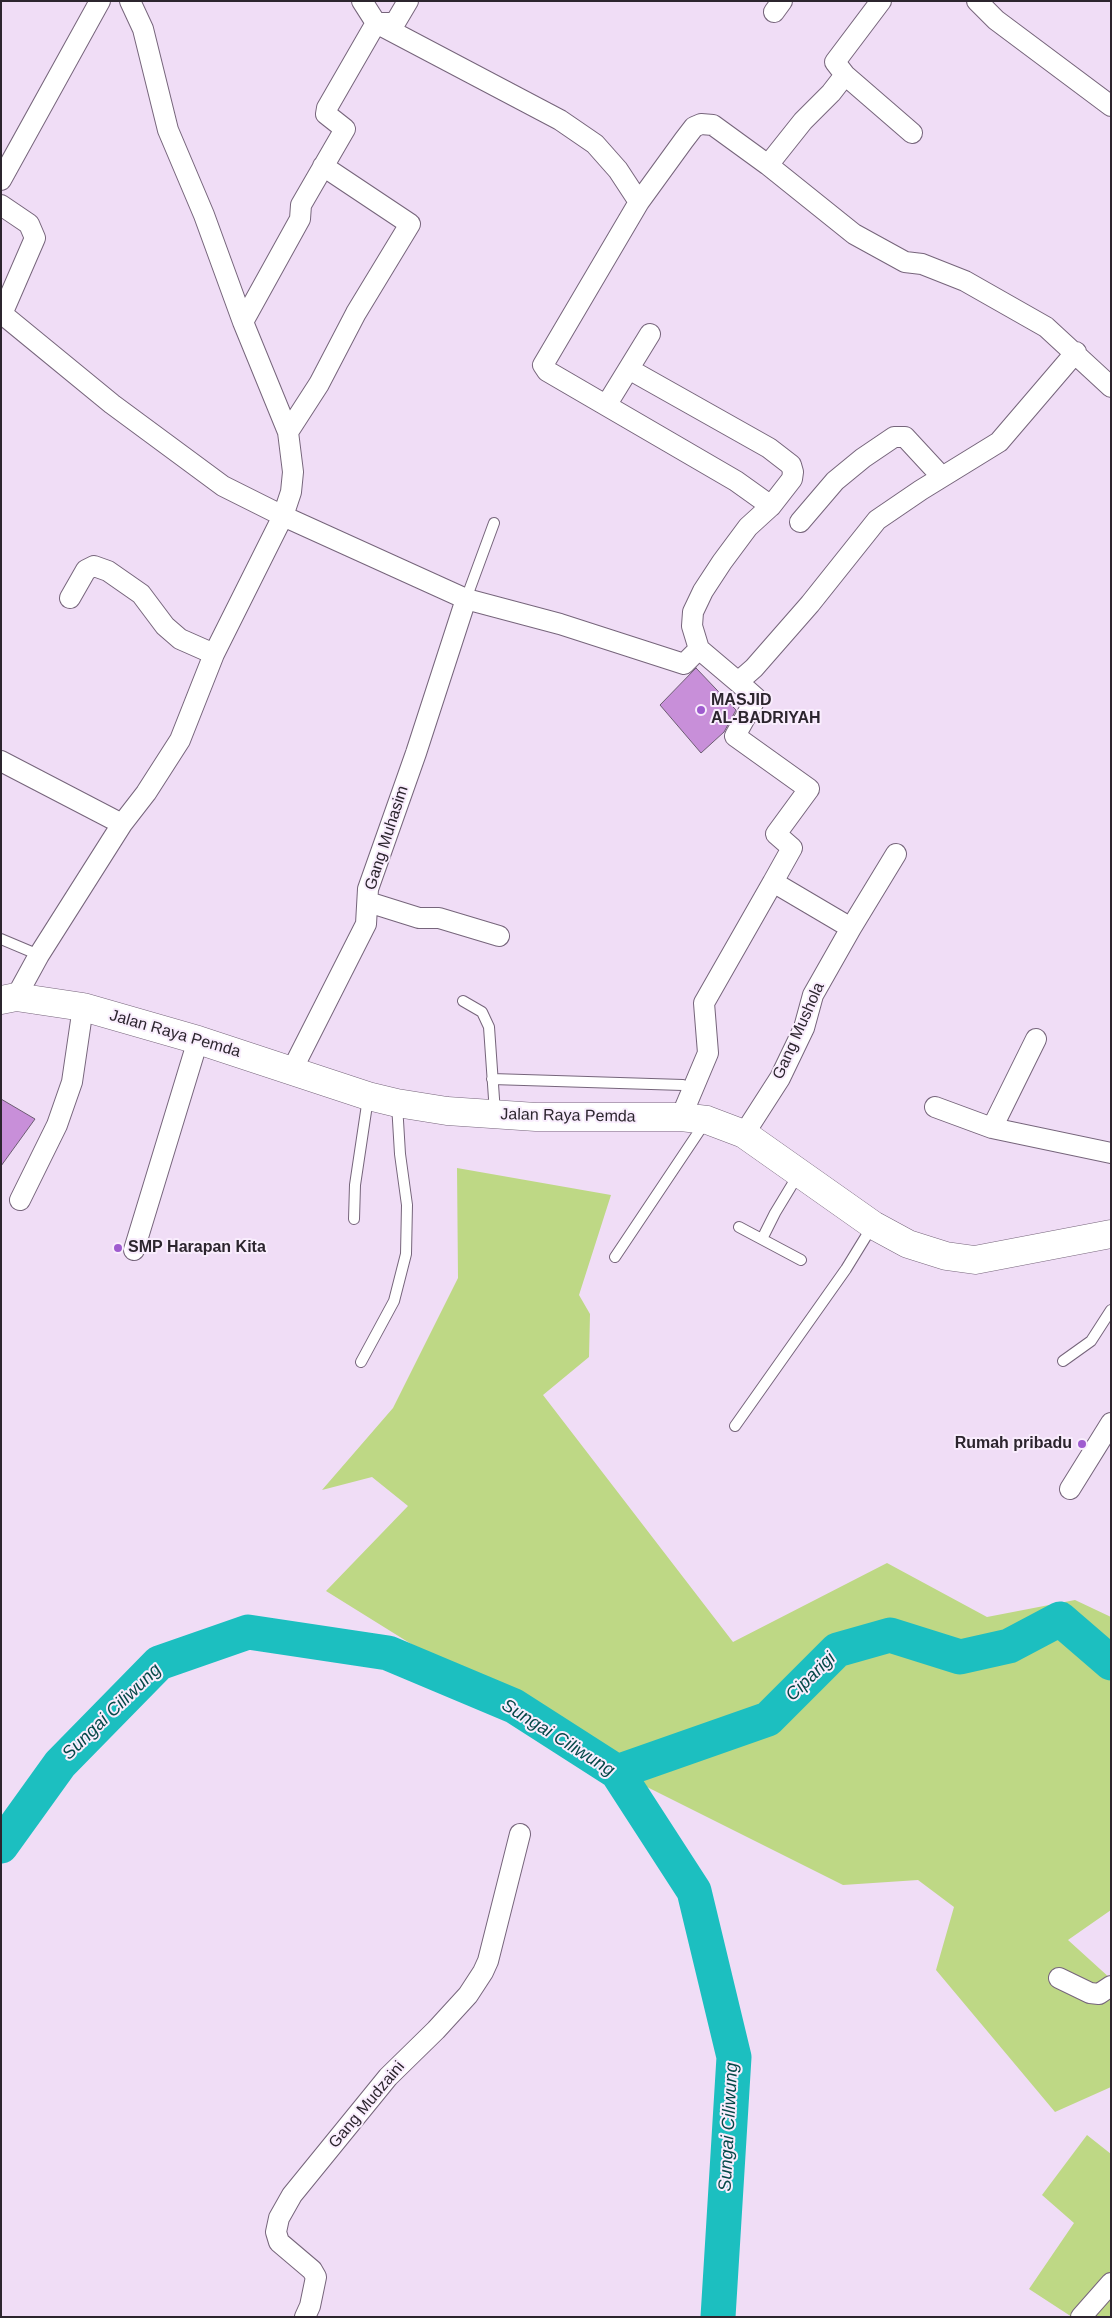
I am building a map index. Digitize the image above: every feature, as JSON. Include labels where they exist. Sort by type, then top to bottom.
[{"type":"main road","name":"Jalan Raya Pemda","points":[[8,999],[83,1007],[198,1040],[368,1096],[397,1103],[447,1111],[536,1117],[686,1118],[744,1134],[873,1224],[908,1244],[946,1256],[975,1260],[1111,1234]]},
{"type":"street","points":[[1,180],[100,1]]},
{"type":"street","points":[[8,999],[39,956],[122,824],[146,793],[180,740],[214,654],[283,516],[291,492],[293,472],[288,432],[243,322],[204,215],[168,130],[142,29],[130,1]]},
{"type":"street","points":[[362,1],[376,23],[560,120],[595,144],[618,170],[639,202]]},
{"type":"street","points":[[376,23],[394,23],[408,1]]},
{"type":"street","points":[[881,1],[835,62],[845,75],[912,133]]},
{"type":"street","points":[[977,1],[996,20],[1040,51],[1111,106]]},
{"type":"street","points":[[243,322],[300,219],[301,206],[345,129],[326,114],[326,108],[376,23]]},
{"type":"street","points":[[768,165],[845,75]]},
{"type":"street","points":[[771,506],[736,481],[607,404],[547,371],[543,365],[639,202],[694,127],[701,124],[713,125],[768,165],[854,234],[905,262],[922,264],[965,280],[1046,327],[1076,352],[1111,386]]},
{"type":"street","points":[[288,432],[315,391],[356,313],[410,224],[323,166]]},
{"type":"street","points":[[1,204],[29,224],[35,238],[2,314],[112,404],[223,486],[283,516],[466,599],[560,624],[684,664],[699,649]]},
{"type":"street","points":[[607,404],[650,334]]},
{"type":"street","points":[[738,682],[754,668],[810,604],[877,520],[999,442],[1076,352]]},
{"type":"street","points":[[634,372],[769,448],[791,465],[793,472],[792,479],[771,506],[748,527],[702,591],[694,612],[692,626],[699,649],[756,698],[735,736],[809,789],[776,834],[792,848],[704,1003],[708,1053],[686,1118]]},
{"type":"street","points":[[800,522],[835,481],[863,458],[894,437],[905,436],[942,477]]},
{"type":"street","points":[[70,598],[86,570],[94,566],[108,571],[141,594],[164,626],[180,639],[214,654]]},
{"type":"street","name":"Gang Muhasim","points":[[292,1070],[366,924],[368,889],[416,753],[466,599]]},
{"type":"street","points":[[1,761],[122,824]]},
{"type":"street","name":"Gang Mushola","points":[[744,1134],[780,1078],[804,1028],[813,995],[896,854]]},
{"type":"street","points":[[773,882],[851,928]]},
{"type":"street","points":[[368,902],[419,918],[439,918],[499,936]]},
{"type":"street","points":[[20,1200],[57,1126],[72,1082],[83,1007]]},
{"type":"street","points":[[992,1128],[1036,1039]]},
{"type":"street","points":[[134,1250],[198,1040]]},
{"type":"street","points":[[683,1085],[686,1118]]},
{"type":"street","points":[[935,1107],[992,1128],[1111,1153]]},
{"type":"street","points":[[1070,1489],[1111,1423]]},
{"type":"street","name":"Gang Mudzaini","points":[[305,2317],[310,2306],[316,2277],[312,2270],[279,2242],[276,2232],[279,2218],[292,2195],[388,2076],[436,2030],[468,1995],[484,1972],[520,1834]]},
{"type":"street","points":[[1059,1978],[1090,1993],[1099,1994],[1111,1986]]},
{"type":"street","points":[[1082,2317],[1111,2283]]},
{"type":"lane","points":[[466,599],[494,523]]},
{"type":"lane","points":[[1,939],[39,956]]},
{"type":"lane","points":[[463,1001],[482,1012],[489,1026],[495,1114]]},
{"type":"lane","points":[[492,1079],[683,1085]]},
{"type":"lane","points":[[354,1219],[355,1185],[368,1096]]},
{"type":"lane","points":[[361,1362],[394,1301],[406,1254],[407,1205],[400,1154],[397,1103]]},
{"type":"lane","points":[[615,1257],[686,1118]]},
{"type":"lane","points":[[762,1239],[775,1213],[800,1172]]},
{"type":"lane","points":[[735,1426],[846,1269],[873,1224]]},
{"type":"lane","points":[[738,1227],[801,1260]]},
{"type":"lane","points":[[1063,1361],[1091,1342],[1111,1310]]},
{"type":"green space","points":[[457,1168],[611,1195],[579,1295],[590,1314],[589,1357],[543,1395],[733,1642],[887,1563],[987,1617],[1075,1600],[1111,1617],[1111,1910],[1068,1940],[1111,1979],[1111,2087],[1055,2112],[936,1970],[954,1907],[918,1880],[843,1885],[617,1772],[326,1591],[408,1506],[372,1477],[322,1490],[393,1408],[458,1278]]},
{"type":"green space","points":[[1087,2135],[1111,2154],[1111,2317],[1072,2317],[1029,2289],[1074,2223],[1042,2195]]},
{"type":"building","name":"MASJID AL-BADRIYAH","points":[[696,668],[736,710],[724,732],[701,753],[660,705]]},
{"type":"building","points":[[1,1099],[35,1119],[1,1166]]},
{"type":"waterway","name":"Ciparigi","points":[[617,1772],[768,1719],[837,1650],[890,1635],[960,1657],[1009,1646],[1060,1619],[1111,1663]]},
{"type":"waterway","name":"Sungai Ciliwung","points":[[1,1846],[60,1764],[159,1663],[248,1632],[388,1653],[514,1706],[617,1772],[694,1891],[734,2057],[718,2317]]},
{"type":"place","name":"MASJID AL-BADRIYAH","points":[[701,710]]},
{"type":"place","name":"SMP Harapan Kita","points":[[118,1248]]},
{"type":"place","name":"Rumah pribadu","points":[[1082,1444]]}]
